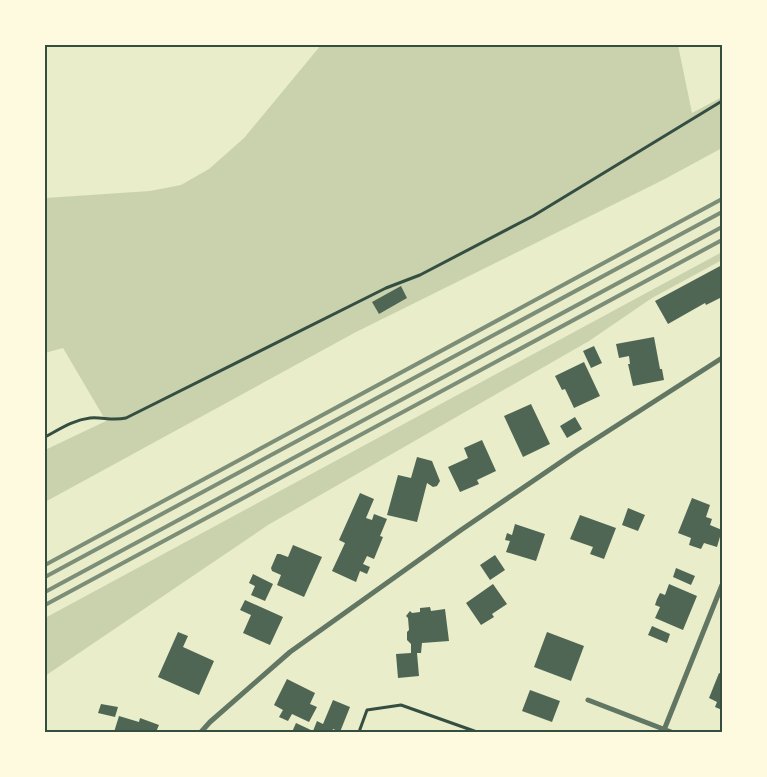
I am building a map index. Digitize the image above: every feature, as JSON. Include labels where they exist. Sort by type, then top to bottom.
[{"type":"street","points":[[201,732],[290,652],[461,530],[577,451],[722,358]]},
{"type":"street","points":[[664,730],[722,585]]},
{"type":"street","points":[[588,700],[671,732]]},
{"type":"path","points":[[45,437],[73,421],[91,418],[113,421],[126,418],[386,288],[420,275],[533,216],[722,102]]},
{"type":"path","points":[[359,732],[367,710],[401,705],[477,732]]},
{"type":"path","points":[[460,732],[462,726]]},
{"type":"green space","points":[[321,45],[678,45],[692,113],[722,97],[722,148],[663,180],[356,332],[45,502],[45,450],[106,421],[63,348],[45,353],[45,198],[150,191],[181,185],[209,169],[244,138]]},
{"type":"green space","points":[[722,252],[722,260],[652,298],[589,341],[268,525],[45,676],[45,618]]},
{"type":"building","points":[[722,265],[722,297],[706,305],[705,303],[668,324],[655,301]]},
{"type":"building","points":[[401,286],[407,298],[379,314],[372,302]]},
{"type":"building","points":[[654,337],[664,380],[633,386],[628,364],[630,364],[629,356],[619,358],[616,344]]},
{"type":"building","points":[[594,346],[602,363],[591,368],[583,351]]},
{"type":"building","points":[[584,362],[600,396],[574,408],[565,389],[562,390],[555,376]]},
{"type":"building","points":[[531,404],[550,444],[523,457],[504,416]]},
{"type":"building","points":[[575,417],[582,429],[567,438],[560,426]]},
{"type":"building","points":[[482,440],[496,471],[477,480],[479,484],[460,492],[448,467],[468,458],[464,448]]},
{"type":"building","points":[[417,457],[432,461],[440,481],[437,486],[433,487],[427,483],[417,522],[387,515],[398,475],[411,478]]},
{"type":"building","points":[[360,493],[374,499],[366,518],[372,520],[374,514],[387,519],[380,536],[383,537],[374,559],[367,556],[363,564],[370,567],[367,574],[360,571],[356,582],[332,571],[345,543],[339,540]]},
{"type":"building","points":[[692,498],[710,505],[706,517],[712,519],[710,525],[722,530],[717,547],[704,543],[701,549],[689,545],[691,538],[678,533]]},
{"type":"building","points":[[628,508],[645,515],[638,531],[622,525]]},
{"type":"building","points":[[580,515],[616,528],[604,559],[590,554],[593,547],[570,539]]},
{"type":"building","points":[[515,524],[545,534],[536,561],[506,552],[510,541],[505,540],[507,533],[512,535]]},
{"type":"building","points":[[293,545],[322,557],[304,597],[277,585],[281,575],[272,571],[271,568],[277,554],[288,557]]},
{"type":"building","points":[[495,555],[505,570],[490,580],[480,565]]},
{"type":"building","points":[[676,568],[695,576],[691,585],[673,577]]},
{"type":"building","points":[[253,574],[273,584],[265,601],[251,595],[255,586],[249,583]]},
{"type":"building","points":[[493,584],[507,604],[492,614],[494,617],[481,625],[466,603]]},
{"type":"building","points":[[669,584],[697,596],[683,630],[655,618],[660,607],[655,605],[657,599],[660,593],[665,595]]},
{"type":"building","points":[[245,600],[283,617],[270,645],[243,633],[251,615],[240,610]]},
{"type":"building","points":[[430,607],[431,611],[445,609],[449,641],[422,643],[421,653],[417,653],[419,676],[398,678],[396,654],[411,653],[411,644],[407,640],[407,632],[409,630],[408,618],[406,616],[410,611],[412,613],[420,612],[420,608]]},
{"type":"building","points":[[652,626],[670,634],[667,643],[648,635]]},
{"type":"building","points":[[178,632],[188,636],[183,647],[214,661],[199,695],[158,677]]},
{"type":"building","points":[[547,632],[584,646],[571,681],[534,667]]},
{"type":"building","points":[[719,673],[722,674],[722,710],[715,707],[717,702],[709,698]]},
{"type":"building","points":[[287,679],[315,693],[310,704],[317,707],[309,722],[292,714],[288,721],[279,717],[283,710],[274,705]]},
{"type":"building","points":[[530,690],[560,701],[552,722],[522,711]]},
{"type":"building","points":[[333,700],[350,707],[340,732],[333,729],[332,732],[292,732],[296,723],[313,731],[317,721],[323,724]]},
{"type":"building","points":[[101,704],[118,707],[115,717],[98,713]]},
{"type":"building","points":[[119,716],[139,722],[140,718],[159,725],[156,732],[114,732]]},
{"type":"railway","points":[[45,565],[722,199]]},
{"type":"railway","points":[[45,577],[722,212]]},
{"type":"railway","points":[[45,592],[722,227]]},
{"type":"railway","points":[[45,605],[722,240]]}]
